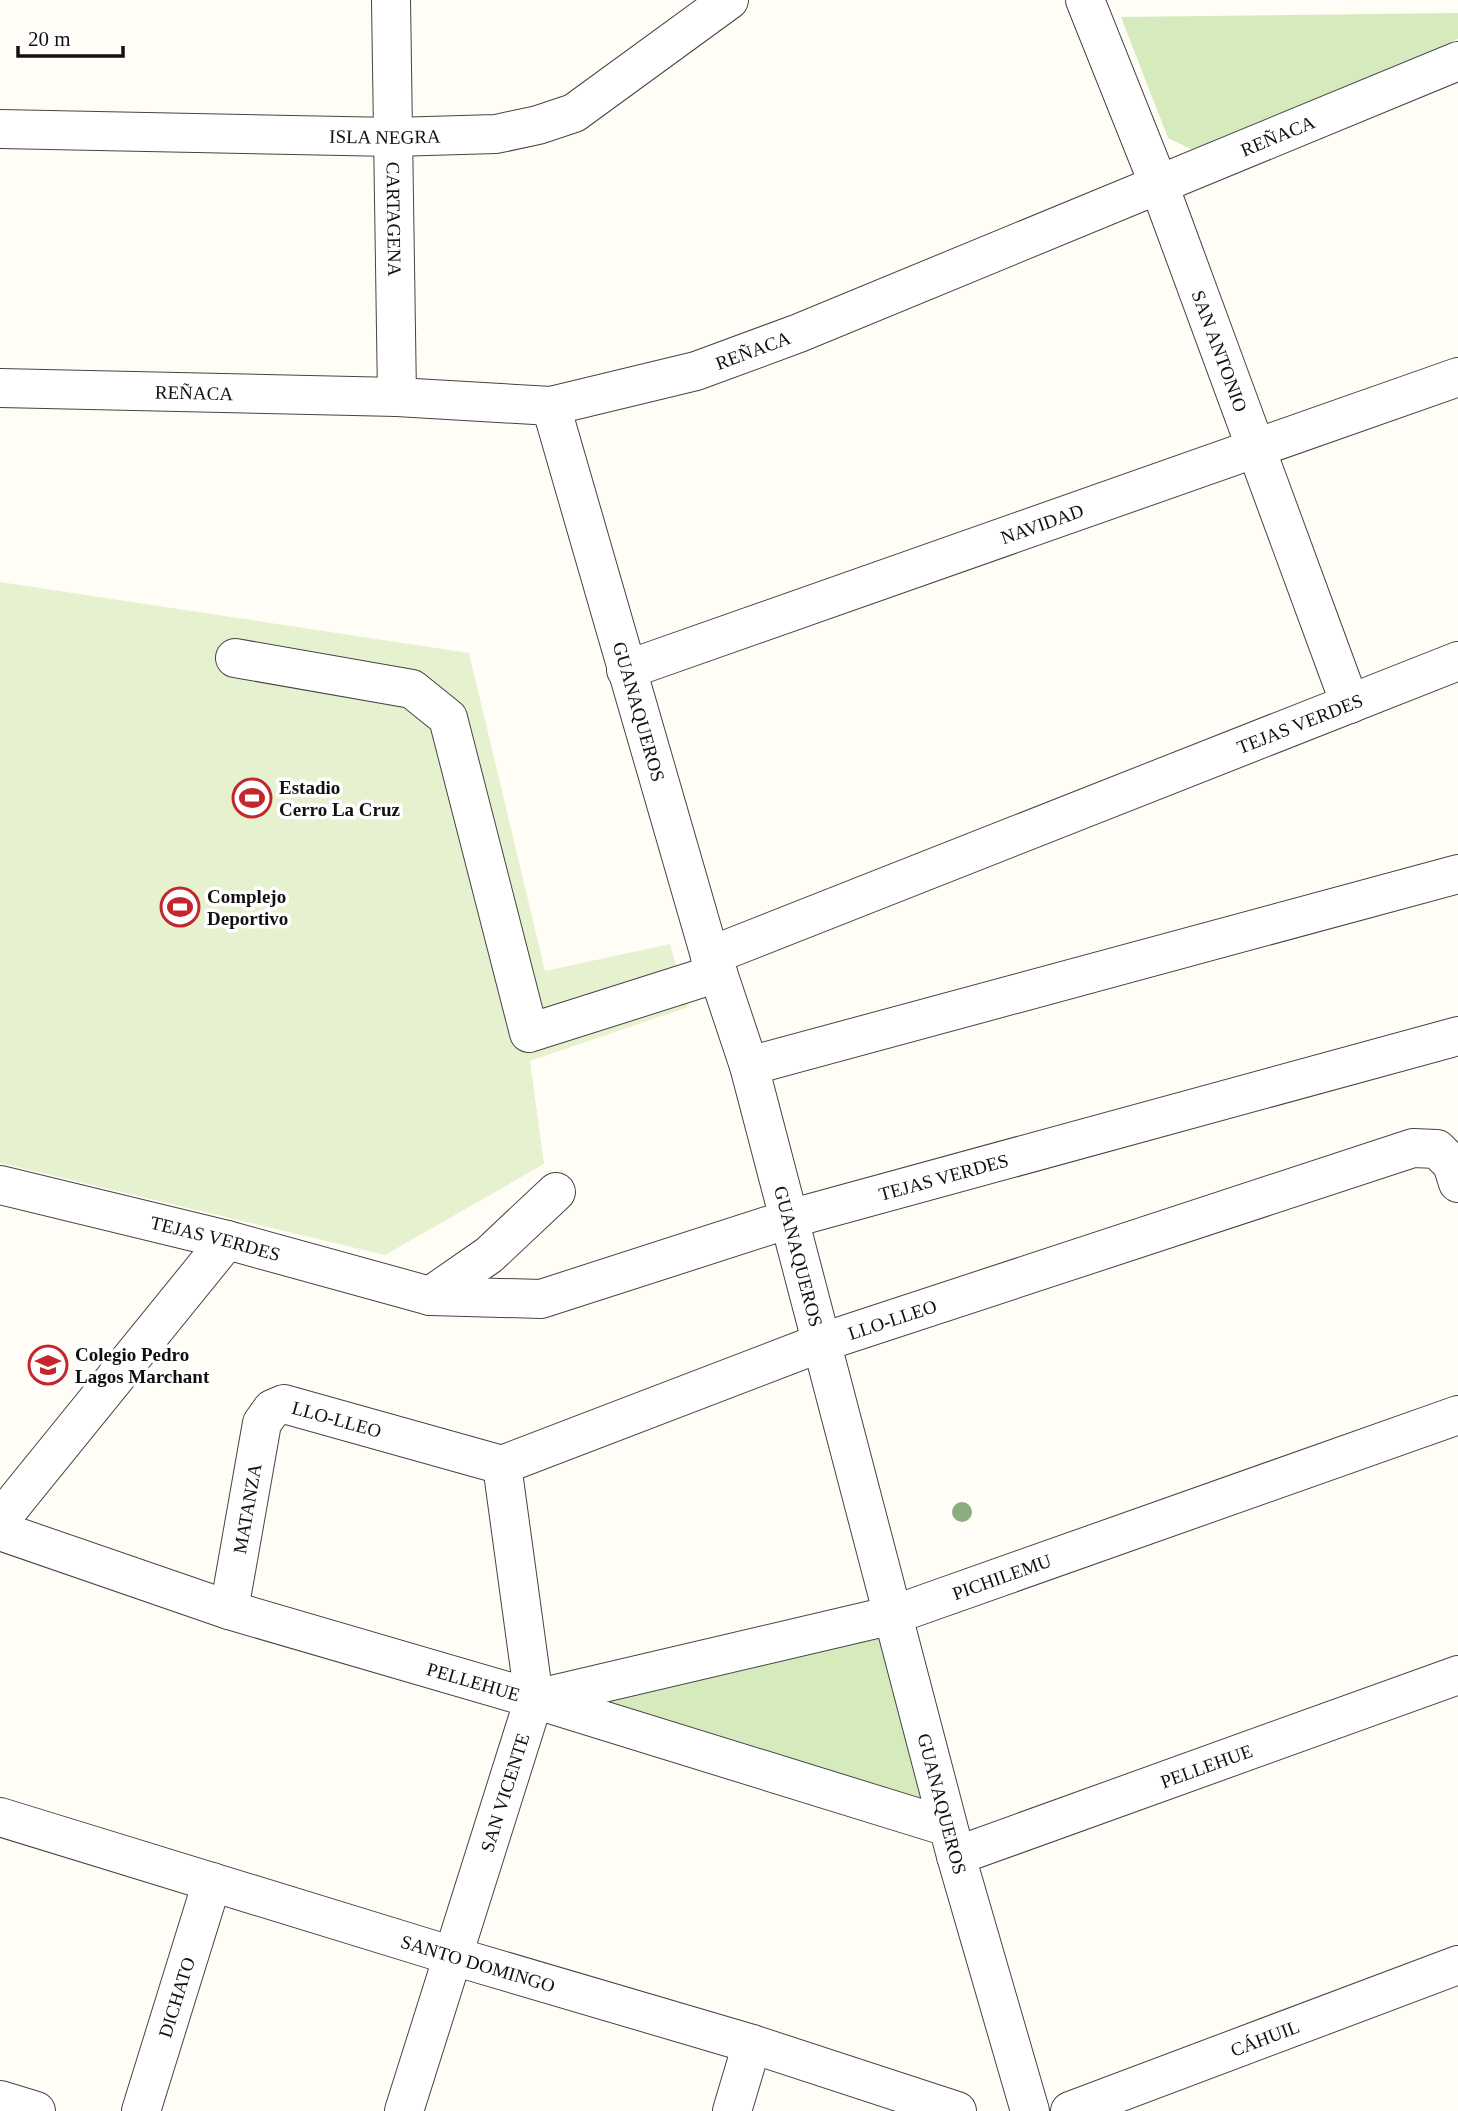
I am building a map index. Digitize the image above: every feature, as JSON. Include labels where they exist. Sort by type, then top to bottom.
[{"type":"street","name":"CARTAGENA","points":[[391,0],[397,397]]},
{"type":"street","name":"ISLA NEGRA","points":[[0,129],[393,137],[496,134],[538,125],[574,113],[729,0]]},
{"type":"street","name":"SAN ANTONIO","points":[[1085,0],[1159,185],[1350,704]]},
{"type":"street","name":"REÑACA","points":[[0,388],[397,397],[551,406],[696,371],[799,333],[1458,61]]},
{"type":"street","name":"NAVIDAD","points":[[626,670],[1458,377]]},
{"type":"street","name":"GUANAQUEROS","points":[[551,406],[714,965],[749,1066],[952,1841],[1030,2111]]},
{"type":"street","name":"TEJAS VERDES","points":[[235,658],[412,689],[448,718],[529,1033],[714,965],[1458,661]]},
{"type":"street","points":[[749,1066],[1458,873]]},
{"type":"street","name":"TEJAS VERDES","points":[[0,1185],[227,1240],[430,1296],[541,1299],[789,1219],[1458,1037]]},
{"type":"street","name":"LLO-LLEO","points":[[272,1409],[284,1404],[502,1465],[823,1342],[1413,1148],[1437,1149],[1452,1164],[1458,1183]]},
{"type":"street","points":[[430,1296],[489,1255],[556,1192]]},
{"type":"street","points":[[0,1520],[227,1240]]},
{"type":"street","name":"MATANZA","points":[[229,1611],[262,1423],[272,1409]]},
{"type":"street","name":"PICHILEMU","points":[[534,1699],[893,1615],[1458,1415]]},
{"type":"street","name":"SAN VICENTE","points":[[404,2111],[534,1699],[502,1465]]},
{"type":"street","name":"PELLEHUE","points":[[0,1531],[229,1611],[534,1699],[952,1841],[1458,1675]]},
{"type":"street","name":"SANTO DOMINGO","points":[[0,1817],[453,1956],[752,2044],[867,2098],[957,2111]]},
{"type":"street","name":"DICHATO","points":[[141,2111],[212,1882]]},
{"type":"street","name":"CÁHUIL","points":[[1070,2111],[1458,1965]]},
{"type":"street","points":[[732,2111],[752,2044]]},
{"type":"street","points":[[0,2099],[36,2111]]},
{"type":"green space","points":[[1458,13],[1458,39],[1193,150],[1168,138],[1121,17]]},
{"type":"green space","name":"Estadio Cerro La Cruz","points":[[0,582],[469,653],[545,971],[670,944],[688,1007],[530,1061],[544,1164],[385,1255],[0,1163]]},
{"type":"green space","points":[[882,1632],[928,1808],[595,1702]]},
{"type":"place","name":"Estadio Cerro La Cruz","points":[[252,798]]},
{"type":"place","name":"Complejo Deportivo","points":[[180,907]]},
{"type":"place","name":"Colegio Pedro Lagos Marchant","points":[[48,1365]]}]
